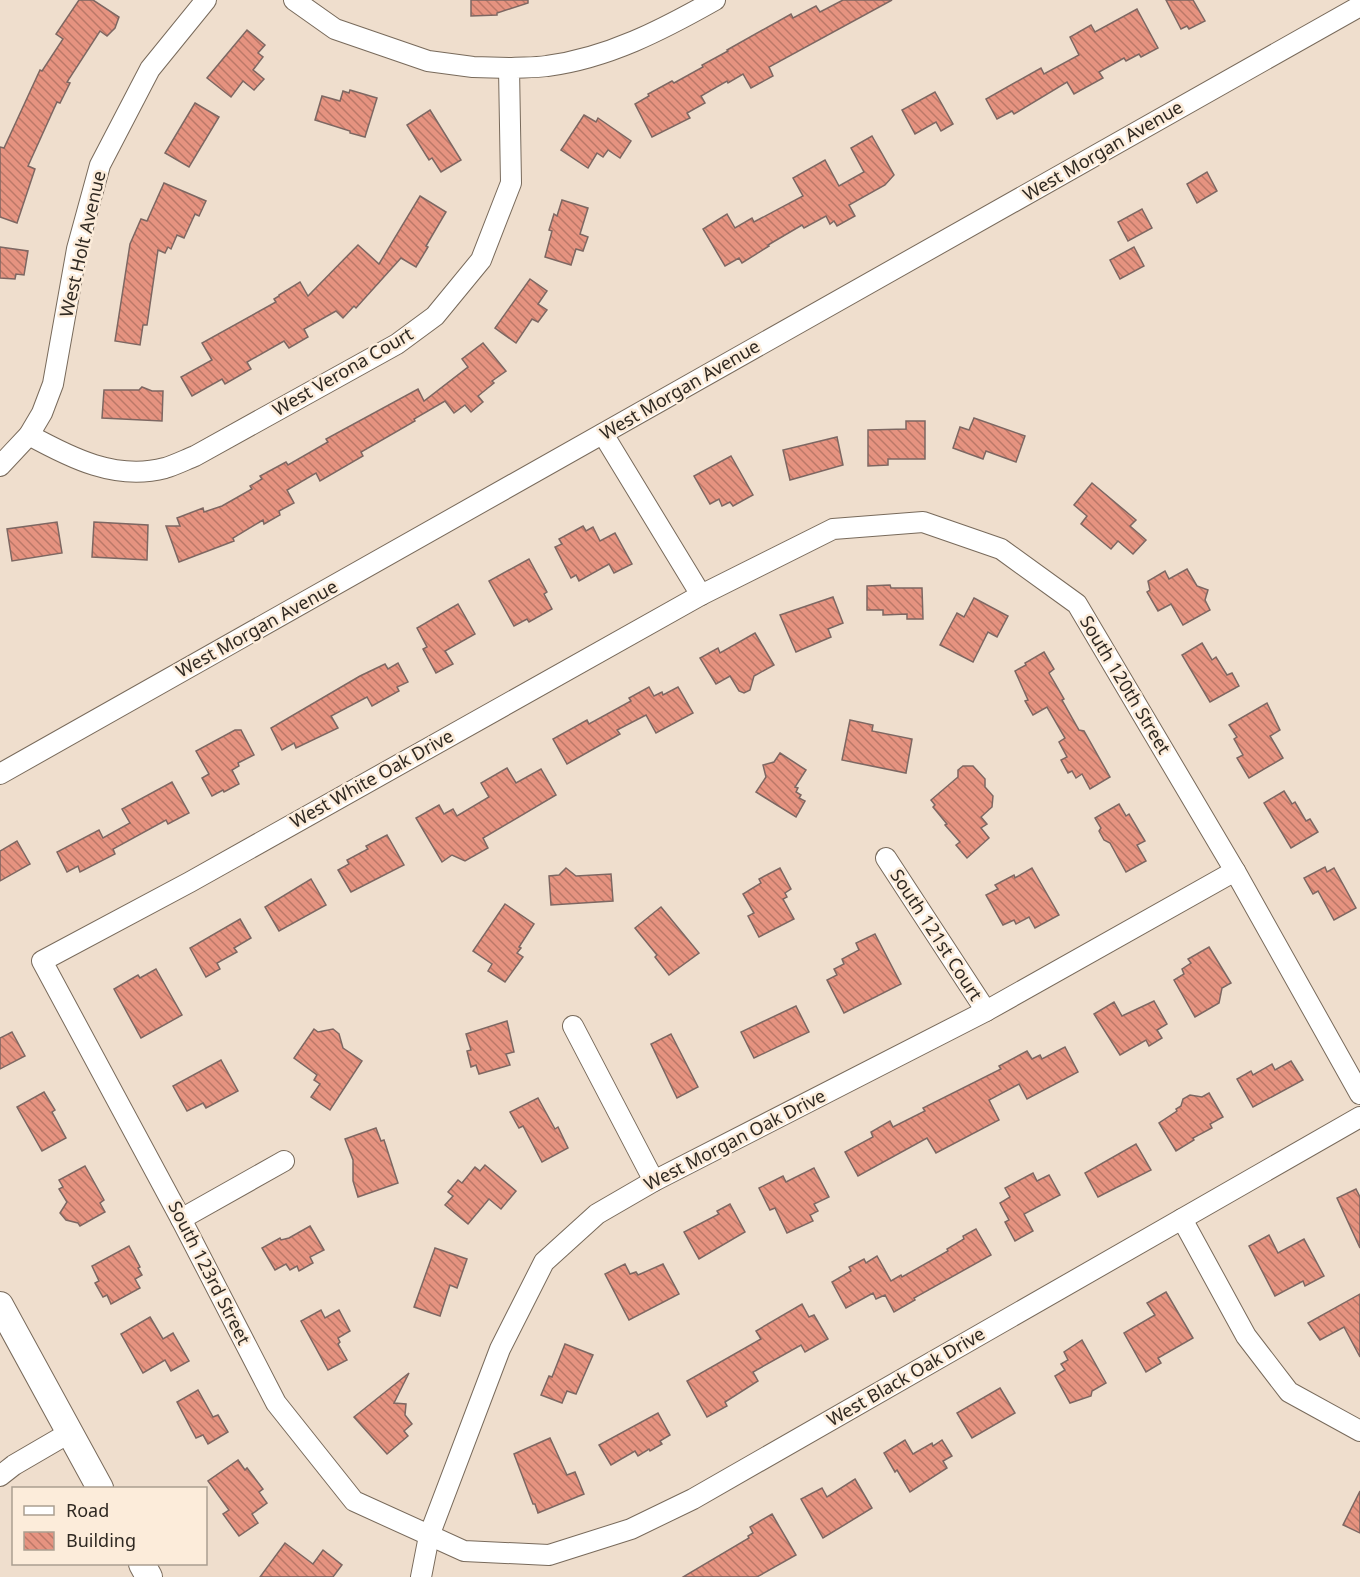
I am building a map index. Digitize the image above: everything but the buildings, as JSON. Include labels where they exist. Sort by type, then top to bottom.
[{"type":"street","name":"West Holt Avenue","points":[[0,466],[30,435],[42,413],[53,384],[78,249],[100,165],[150,69],[206,0]]},
{"type":"street","points":[[294,0],[335,29],[428,61],[473,67],[509,68],[547,66],[612,51],[668,27],[715,0]]},
{"type":"street","name":"West Morgan Avenue","points":[[0,774],[1360,6]]},
{"type":"street","name":"West Verona Court","points":[[30,435],[64,454],[99,468],[132,472],[164,468],[195,456],[397,344],[435,316],[481,260],[511,183],[509,68]]},
{"type":"street","points":[[603,434],[701,595]]},
{"type":"street","name":"South 120th Street","points":[[701,595],[833,529],[922,522],[1001,549],[1077,604],[1235,871],[1360,1094]]},
{"type":"street","name":"West White Oak Drive","points":[[42,961],[190,882],[701,595]]},
{"type":"street","name":"South 121st Court","points":[[886,858],[986,1011]]},
{"type":"street","name":"West Morgan Oak Drive","points":[[421,1577],[429,1536],[500,1348],[544,1262],[597,1214],[654,1180],[986,1011],[1235,871]]},
{"type":"street","name":"South 123rd Street","points":[[42,961],[182,1219],[276,1403],[354,1501],[429,1536]]},
{"type":"street","points":[[573,1026],[654,1180]]},
{"type":"street","name":"West Black Oak Drive","points":[[429,1536],[464,1551],[549,1555],[631,1529],[693,1499],[1360,1117]]},
{"type":"street","points":[[182,1219],[284,1161]]},
{"type":"street","points":[[1182,1219],[1246,1336],[1289,1392],[1360,1431]]},
{"type":"street","points":[[0,1305],[99,1487]]},
{"type":"street","points":[[0,1476],[14,1465],[69,1433]]}]
